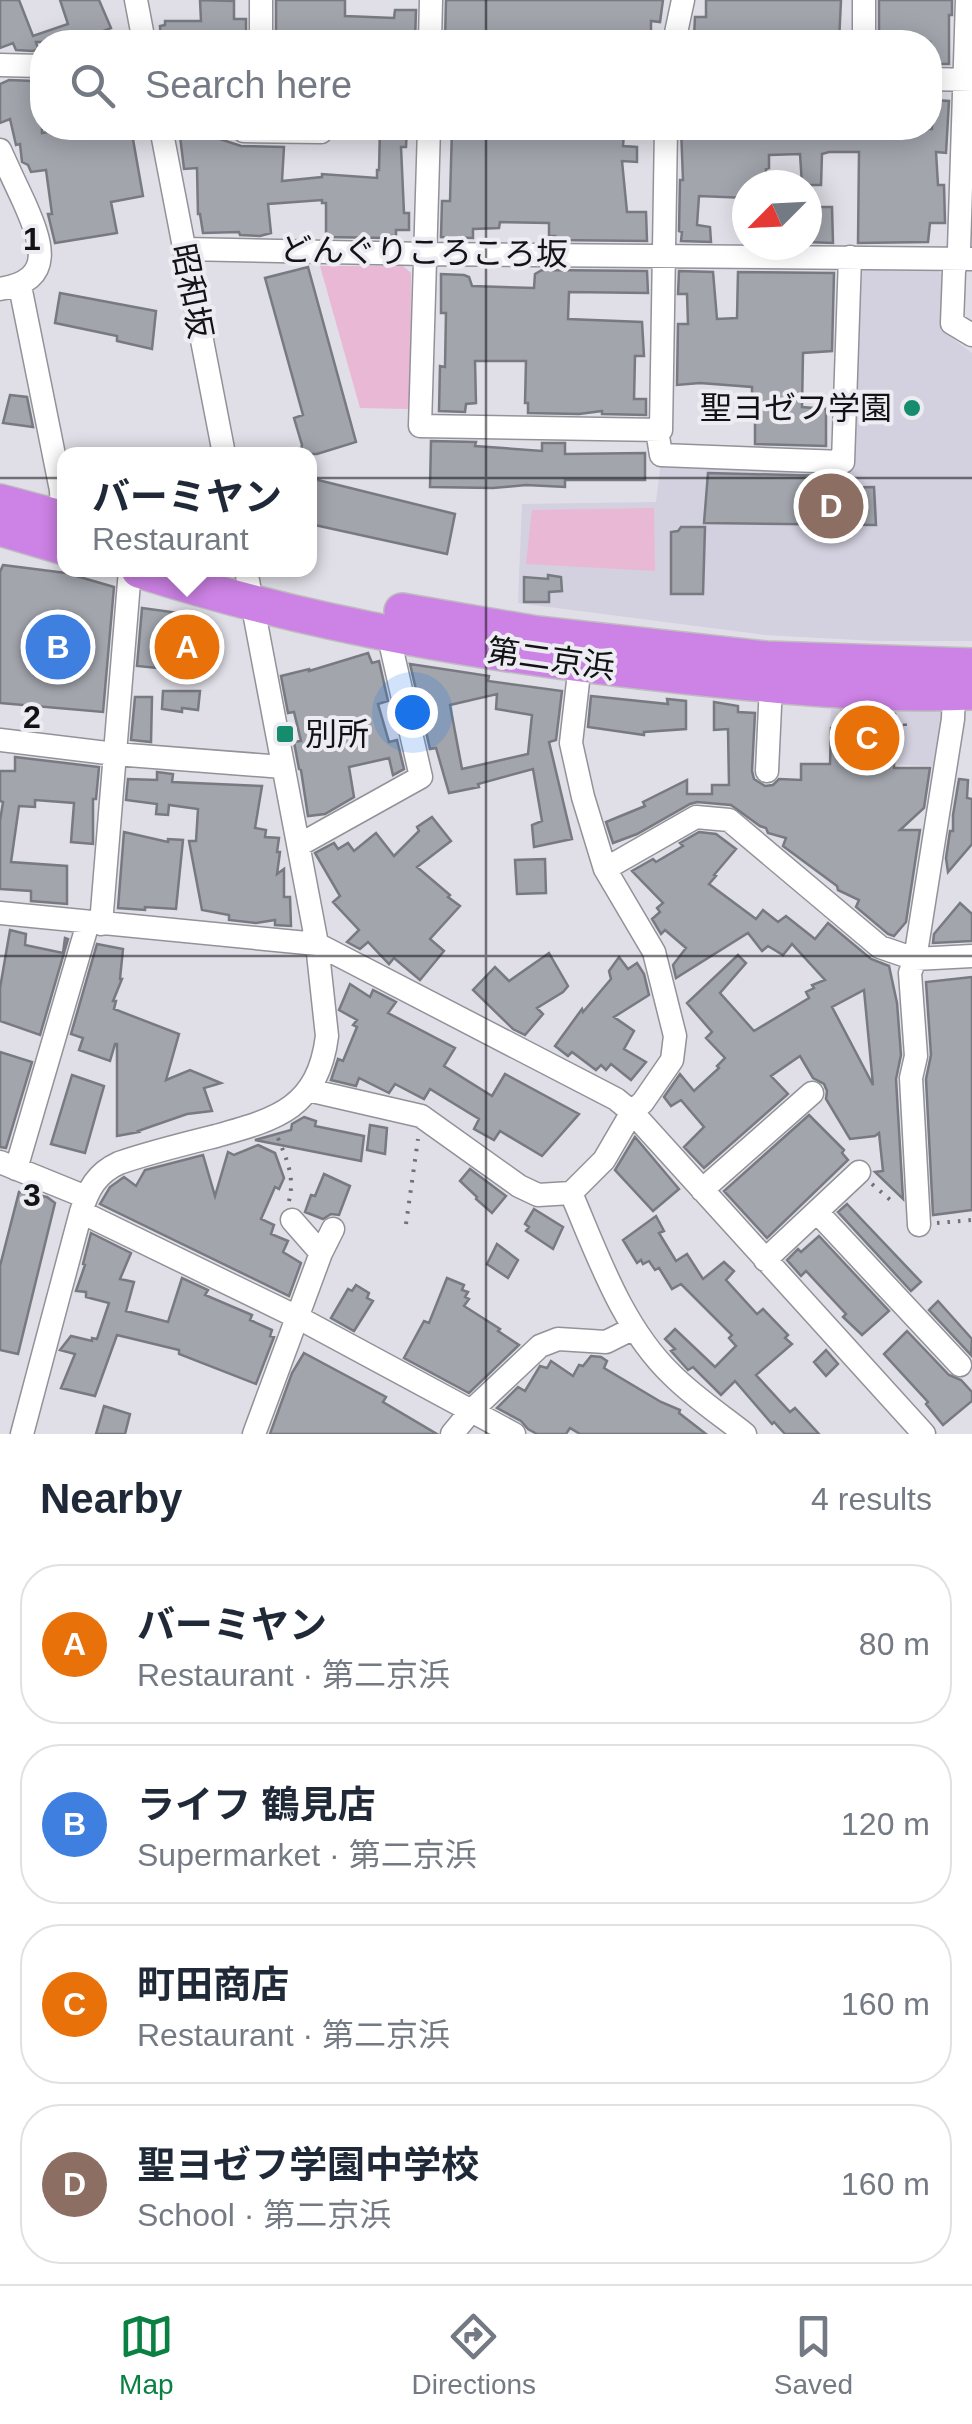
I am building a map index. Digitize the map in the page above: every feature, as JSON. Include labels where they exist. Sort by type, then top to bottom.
[{"type":"highway","points":[[0,502],[57,525]]},
{"type":"highway","points":[[0,528],[57,528]]},
{"type":"highway","name":"第二京浜","points":[[211,577],[586,640],[766,659],[935,666],[965,698]]},
{"type":"highway","name":"第二京浜","points":[[242,580],[388,633],[495,653],[771,685],[965,698]]},
{"type":"street","points":[[136,0],[142,30]]},
{"type":"street","points":[[261,0],[261,30]]},
{"type":"street","points":[[430,30],[431,0]]},
{"type":"street","points":[[677,30],[683,0]]},
{"type":"street","points":[[864,0],[864,30]]},
{"type":"street","points":[[967,0],[969,80],[959,249],[964,259],[954,271],[952,323],[972,335]]},
{"type":"street","points":[[0,65],[30,66]]},
{"type":"street","points":[[942,80],[969,80]]},
{"type":"street","name":"昭和坂","points":[[162,140],[223,447]]},
{"type":"street","points":[[429,140],[420,426],[657,430],[661,430],[666,140]]},
{"type":"street","points":[[0,150],[41,247],[38,266],[30,278],[10,288],[57,474]]},
{"type":"street","name":"どんぐりころころ坂","points":[[184,249],[964,259]]},
{"type":"street","points":[[657,430],[661,455],[843,462],[850,257]]},
{"type":"street","points":[[129,577],[115,754],[95,923],[8,1166],[514,1434]]},
{"type":"street","points":[[22,1434],[93,1183],[112,1166],[271,1120],[308,1090],[326,1046],[318,944],[242,580]]},
{"type":"street","points":[[299,845],[421,777],[388,633]]},
{"type":"street","points":[[308,1090],[421,1116],[518,1186],[538,1195],[572,1193],[604,1160],[632,1112],[672,1060],[675,1036],[654,952],[605,869],[571,743],[580,664]]},
{"type":"street","points":[[768,771],[771,685]]},
{"type":"street","points":[[920,1224],[911,1078],[916,1056],[910,973],[965,698]]},
{"type":"street","points":[[0,740],[115,754],[283,766]]},
{"type":"street","points":[[605,869],[696,817],[729,820],[880,947],[915,959],[972,956]]},
{"type":"street","points":[[0,913],[318,944],[616,1099],[924,1434]]},
{"type":"street","points":[[702,1190],[812,1093]]},
{"type":"street","points":[[765,1260],[859,1172]]},
{"type":"street","points":[[572,1193],[602,1268],[634,1328],[671,1374],[745,1434]]},
{"type":"street","points":[[817,1212],[960,1366]]},
{"type":"street","points":[[292,1220],[321,1253]]},
{"type":"street","points":[[254,1434],[333,1230]]},
{"type":"street","points":[[452,1434],[540,1346],[558,1339],[606,1342],[634,1328]]},
{"type":"path","points":[[406,1224],[421,1116]]},
{"type":"path","points":[[274,1129],[292,1175],[288,1210],[292,1220]]},
{"type":"shaded area","points":[[320,266],[403,266],[411,273],[410,409],[360,408]]},
{"type":"shaded area","name":"聖ヨゼフ学園","points":[[858,269],[937,270],[944,284],[941,330],[972,353],[972,641],[765,635],[518,603],[522,504],[656,502],[661,462],[850,465]]},
{"type":"shaded area","points":[[654,508],[655,571],[526,564],[532,510]]},
{"type":"shaded area","points":[[831,709],[943,712],[935,766],[829,762]]},
{"type":"building","points":[[0,0],[19,0],[31,30],[30,51],[16,50],[13,43],[0,48]]},
{"type":"building","points":[[60,0],[99,0],[111,28],[50,30],[68,24]]},
{"type":"building","points":[[200,0],[234,1],[234,19],[246,19],[246,30],[160,30],[165,21],[201,21]]},
{"type":"building","points":[[276,0],[345,0],[345,16],[394,18],[395,10],[416,10],[415,30],[276,30]]},
{"type":"building","points":[[446,0],[663,0],[660,22],[651,21],[651,30],[445,30]]},
{"type":"building","points":[[706,0],[841,0],[840,30],[694,30],[695,17],[706,17]]},
{"type":"building","points":[[879,0],[952,0],[949,64],[942,64],[942,30],[879,30]]},
{"type":"building","points":[[9,80],[30,81],[30,140],[133,140],[143,196],[111,202],[117,233],[55,243],[48,214],[52,214],[46,170],[31,172],[22,162],[10,119],[0,123],[0,84]]},
{"type":"building","points":[[942,101],[949,101],[946,153],[936,152],[938,185],[944,185],[945,223],[930,223],[928,242],[858,243],[859,152],[822,154],[821,170],[801,170],[800,154],[769,155],[766,170],[732,170],[732,197],[699,196],[697,225],[710,227],[711,242],[681,241],[681,140],[942,140]]},
{"type":"building","points":[[180,140],[222,140],[241,146],[284,147],[282,181],[322,174],[377,178],[380,140],[406,140],[406,147],[401,147],[404,213],[409,213],[409,230],[396,230],[396,236],[388,238],[326,237],[326,203],[322,200],[268,204],[271,233],[203,233],[198,214],[197,168],[184,169]]},
{"type":"building","points":[[452,140],[624,140],[623,146],[637,147],[637,162],[622,161],[627,212],[646,212],[647,241],[554,240],[555,236],[549,236],[549,223],[500,222],[499,228],[473,229],[473,238],[441,237],[442,201],[450,201]]},
{"type":"building","points":[[822,207],[832,207],[833,243],[822,243]]},
{"type":"building","points":[[308,267],[356,442],[317,454],[317,447],[302,447],[294,418],[303,415],[265,278]]},
{"type":"building","points":[[542,270],[647,271],[648,293],[569,292],[568,319],[642,322],[644,356],[635,356],[634,399],[646,399],[646,415],[602,411],[528,413],[526,361],[475,361],[476,403],[466,404],[465,412],[439,411],[446,313],[441,313],[441,274],[464,275],[472,286],[534,288],[535,274]]},
{"type":"building","points":[[679,271],[713,272],[717,319],[737,318],[738,272],[834,273],[832,351],[803,353],[802,407],[826,409],[826,446],[755,444],[752,387],[677,385],[678,324],[688,324],[687,294],[678,294]]},
{"type":"building","points":[[60,293],[156,311],[152,349],[117,341],[117,336],[55,323]]},
{"type":"building","points":[[10,395],[27,397],[33,427],[3,423]]},
{"type":"building","points":[[431,441],[476,442],[475,446],[542,451],[542,443],[565,443],[565,454],[645,453],[645,480],[565,480],[565,487],[430,487]]},
{"type":"building","points":[[708,473],[828,476],[828,488],[874,487],[876,525],[704,523]]},
{"type":"building","points":[[317,480],[455,514],[447,554],[317,526]]},
{"type":"building","points":[[681,527],[705,527],[703,594],[671,594],[671,532]]},
{"type":"building","points":[[3,565],[57,572],[57,577],[80,577],[114,587],[103,712],[0,703]]},
{"type":"building","points":[[548,575],[561,577],[562,591],[549,592],[549,602],[524,602],[524,577],[548,579]]},
{"type":"building","points":[[142,608],[179,613],[178,642],[170,641],[167,669],[137,666]]},
{"type":"building","points":[[368,653],[372,663],[379,661],[388,701],[378,704],[389,742],[397,740],[404,769],[393,775],[389,758],[349,767],[354,797],[325,814],[308,816],[294,742],[301,741],[294,712],[288,713],[281,676]]},
{"type":"building","points":[[410,664],[489,676],[488,681],[562,691],[556,740],[549,742],[572,839],[534,847],[532,825],[542,821],[533,769],[449,793],[436,748],[430,749]],"holes":[[[497,694],[496,709],[532,715],[528,754],[462,769],[450,705]]]},
{"type":"building","points":[[163,691],[200,691],[198,710],[162,709]]},
{"type":"building","points":[[591,696],[668,704],[667,699],[686,701],[686,729],[644,735],[588,727]]},
{"type":"building","points":[[135,697],[152,697],[151,742],[131,740]]},
{"type":"building","points":[[714,702],[738,706],[738,712],[755,713],[752,771],[754,779],[765,786],[779,779],[801,780],[801,764],[830,764],[831,728],[842,723],[842,711],[895,714],[894,768],[930,768],[924,808],[900,830],[920,830],[906,922],[894,936],[856,907],[859,900],[838,890],[783,846],[786,838],[768,833],[731,805],[690,804],[613,843],[606,822],[645,806],[643,802],[687,780],[687,794],[712,794],[712,785],[729,785],[728,729],[714,730]]},
{"type":"building","points":[[15,757],[99,767],[93,799],[93,844],[71,842],[74,803],[35,800],[35,807],[19,806],[11,862],[67,866],[67,904],[31,901],[31,891],[0,889],[0,771],[15,771]]},
{"type":"building","points":[[157,772],[173,774],[172,782],[262,786],[255,828],[266,830],[265,837],[279,838],[277,874],[284,869],[284,897],[290,897],[291,926],[275,925],[275,920],[229,920],[229,915],[202,910],[189,841],[196,841],[198,809],[169,805],[168,815],[156,814],[157,804],[126,800],[128,779],[157,780]]},
{"type":"building","points":[[959,779],[968,780],[967,798],[972,799],[972,844],[948,872],[946,858]]},
{"type":"building","points":[[432,817],[451,841],[417,867],[460,906],[430,939],[444,951],[420,980],[394,958],[389,964],[368,942],[360,949],[347,942],[359,930],[333,902],[340,896],[315,853],[334,843],[338,849],[348,843],[354,851],[376,833],[394,856],[419,831],[417,827]]},
{"type":"building","points":[[124,832],[168,842],[183,840],[176,909],[118,908]]},
{"type":"building","points":[[699,832],[716,834],[736,849],[709,884],[756,919],[763,910],[778,922],[786,916],[815,939],[828,923],[871,959],[889,966],[901,1055],[896,1079],[903,1199],[875,1172],[883,1171],[879,1133],[850,1139],[826,1099],[824,1084],[813,1078],[800,1056],[771,1076],[788,1094],[704,1168],[684,1147],[704,1127],[681,1100],[671,1106],[664,1097],[680,1074],[694,1091],[725,1058],[706,1038],[712,1032],[687,1003],[738,955],[746,963],[720,993],[754,1031],[809,998],[806,992],[814,988],[812,985],[825,980],[792,944],[783,955],[768,946],[762,951],[748,933],[676,978],[673,965],[686,948],[665,930],[661,934],[652,919],[663,903],[632,871],[653,859],[656,862],[683,846],[680,843]],"holes":[[[864,990],[873,1085],[832,1007]]]},
{"type":"building","points":[[545,859],[546,893],[517,894],[515,860]]},
{"type":"building","points":[[960,903],[972,914],[972,941],[933,943],[934,934]]},
{"type":"building","points":[[10,930],[26,934],[25,945],[63,953],[65,938],[68,939],[40,1035],[0,1021],[0,988]]},
{"type":"building","points":[[97,944],[123,949],[122,979],[113,1001],[114,1009],[179,1034],[166,1080],[190,1070],[221,1083],[204,1088],[212,1111],[187,1114],[117,1136],[117,1044],[110,1061],[79,1050],[83,1038],[71,1034]]},
{"type":"building","points":[[549,953],[568,986],[537,1008],[543,1014],[525,1035],[513,1029],[473,990],[495,967],[509,981]]},
{"type":"building","points":[[619,957],[628,969],[637,963],[649,995],[614,1017],[634,1031],[624,1049],[646,1062],[631,1080],[611,1064],[606,1070],[601,1065],[596,1070],[572,1052],[568,1056],[555,1046],[582,1009],[583,1012],[611,979],[609,971]]},
{"type":"building","points":[[972,977],[972,1210],[933,1215],[926,982]]},
{"type":"building","points":[[350,984],[370,997],[373,990],[396,1002],[388,1013],[455,1048],[444,1066],[492,1096],[505,1074],[579,1114],[542,1156],[500,1131],[494,1140],[474,1129],[479,1119],[430,1089],[424,1099],[395,1084],[389,1093],[359,1078],[356,1086],[331,1080],[357,1027],[353,1025],[357,1020],[339,1010]]},
{"type":"building","points":[[0,1052],[32,1062],[6,1148],[0,1147]]},
{"type":"building","points":[[72,1075],[104,1086],[85,1153],[51,1144]]},
{"type":"building","points":[[809,1115],[844,1150],[848,1160],[767,1238],[724,1191]]},
{"type":"building","points":[[304,1117],[316,1121],[315,1126],[364,1136],[361,1161],[255,1140],[291,1130],[292,1124]]},
{"type":"building","points":[[370,1125],[387,1128],[385,1154],[367,1150]]},
{"type":"building","points":[[635,1137],[679,1189],[653,1211],[615,1170]]},
{"type":"building","points":[[258,1145],[275,1153],[284,1178],[279,1189],[275,1187],[261,1219],[274,1225],[271,1234],[288,1241],[283,1252],[301,1263],[289,1296],[100,1204],[110,1187],[124,1177],[136,1186],[145,1170],[203,1155],[215,1196],[228,1152],[234,1155]]},
{"type":"building","points":[[470,1169],[506,1196],[492,1213],[460,1181]]},
{"type":"building","points":[[324,1174],[350,1186],[339,1215],[323,1219],[305,1212]]},
{"type":"building","points":[[19,1192],[47,1197],[55,1203],[18,1354],[0,1350],[0,1266]]},
{"type":"building","points":[[847,1204],[921,1282],[911,1291],[838,1212]]},
{"type":"building","points":[[534,1209],[563,1227],[553,1249],[526,1231],[529,1227],[525,1224]]},
{"type":"building","points":[[656,1216],[664,1231],[659,1233],[676,1261],[687,1254],[703,1279],[724,1262],[734,1271],[726,1280],[757,1314],[763,1309],[788,1335],[785,1338],[792,1344],[756,1375],[790,1412],[795,1408],[819,1434],[785,1434],[735,1381],[721,1395],[693,1367],[688,1370],[671,1351],[675,1349],[665,1339],[675,1329],[715,1367],[736,1346],[729,1338],[732,1335],[681,1284],[672,1289],[659,1268],[655,1270],[649,1261],[637,1263],[623,1240]]},
{"type":"building","points":[[91,1233],[131,1253],[120,1279],[134,1282],[126,1311],[168,1322],[182,1278],[208,1290],[205,1295],[252,1315],[250,1320],[272,1330],[270,1336],[274,1337],[256,1384],[179,1354],[179,1350],[117,1335],[95,1396],[61,1388],[75,1354],[60,1350],[71,1336],[97,1339],[109,1303],[76,1291]]},
{"type":"building","points":[[819,1236],[889,1311],[862,1335],[806,1271],[801,1276],[787,1260]]},
{"type":"building","points":[[497,1244],[518,1260],[508,1278],[487,1264]]},
{"type":"building","points":[[447,1278],[464,1285],[462,1290],[468,1292],[465,1297],[469,1299],[464,1306],[519,1345],[469,1393],[404,1358],[424,1321],[429,1323]]},
{"type":"building","points":[[356,1285],[369,1293],[367,1298],[373,1301],[354,1331],[331,1318],[348,1289],[352,1291]]},
{"type":"building","points":[[938,1301],[972,1339],[971,1355],[929,1310]]},
{"type":"building","points":[[907,1331],[949,1375],[961,1380],[972,1392],[972,1401],[943,1425],[928,1402],[884,1354]]},
{"type":"building","points":[[826,1350],[838,1364],[826,1376],[814,1362]]},
{"type":"building","points":[[304,1353],[386,1397],[383,1402],[437,1434],[270,1434],[292,1373]]},
{"type":"building","points":[[591,1356],[601,1357],[607,1361],[604,1368],[680,1410],[706,1434],[580,1434],[570,1428],[566,1434],[537,1434],[497,1408],[518,1387],[525,1391],[540,1366],[547,1368],[551,1361],[573,1376]]},
{"type":"building","points":[[104,1406],[130,1414],[125,1434],[96,1434]]},
{"type":"place","name":"聖ヨゼフ学園","points":[[912,408]]},
{"type":"place","name":"聖ヨゼフ学園中学校","points":[[831,506]]},
{"type":"place","name":"ライフ 鶴見店","points":[[58,647]]},
{"type":"place","name":"バーミヤン","points":[[187,647]]},
{"type":"place","name":"別所","points":[[285,734]]},
{"type":"place","name":"町田商店","points":[[867,738]]}]
